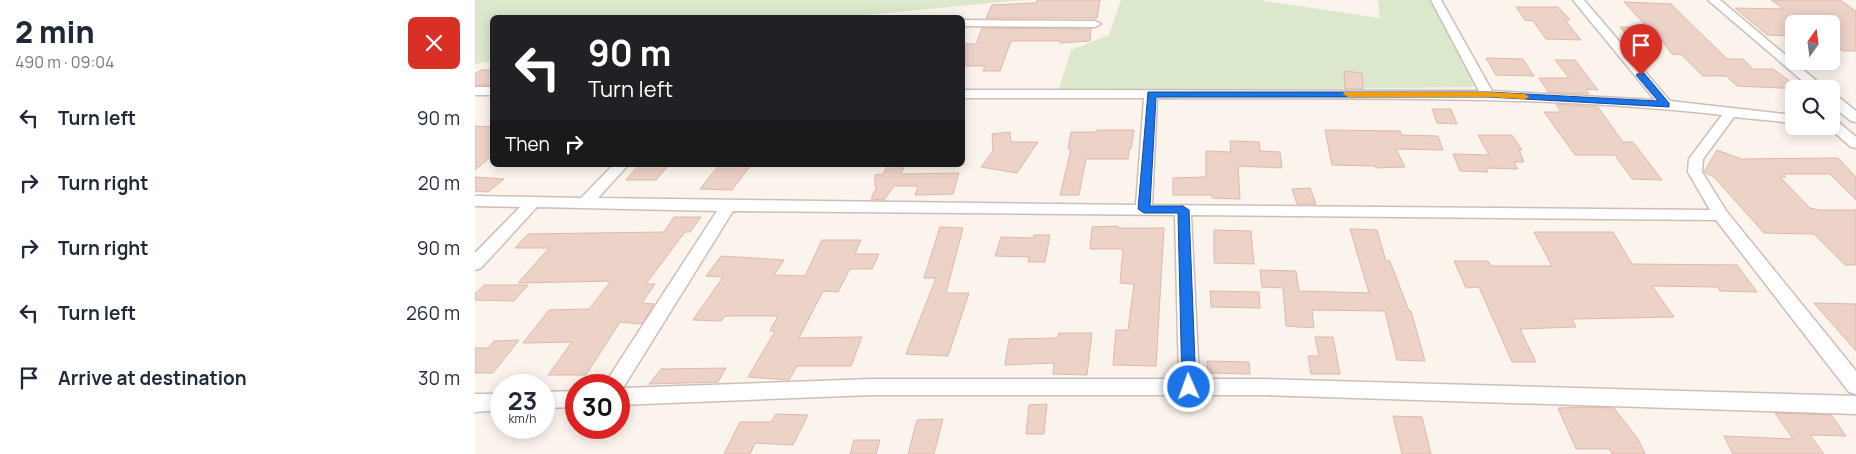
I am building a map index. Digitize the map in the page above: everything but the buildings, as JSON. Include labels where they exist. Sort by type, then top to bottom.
[{"type":"street","points":[[1436,0],[1488,95]]},
{"type":"street","points":[[1578,0],[1666,105]]},
{"type":"street","points":[[1713,0],[1810,80]]},
{"type":"street","points":[[965,23],[1095,24]]},
{"type":"street","points":[[475,91],[490,91]]},
{"type":"street","points":[[965,94],[1488,95],[1666,105],[1785,118]]},
{"type":"street","points":[[1144,209],[1151,94]]},
{"type":"street","points":[[1840,105],[1856,118]]},
{"type":"street","points":[[1730,113],[1695,159],[1695,172],[1721,215],[1856,386]]},
{"type":"street","points":[[1840,123],[1856,123]]},
{"type":"street","points":[[1840,131],[1856,144]]},
{"type":"street","points":[[586,202],[619,167]]},
{"type":"street","points":[[475,201],[728,206],[1721,215]]},
{"type":"street","points":[[475,264],[534,201]]},
{"type":"street","points":[[621,374],[728,206]]},
{"type":"street","points":[[1183,210],[1189,387]]},
{"type":"street","points":[[630,397],[872,387],[1189,387],[1282,388],[1856,405]]},
{"type":"street","points":[[475,403],[490,402]]},
{"type":"green space","points":[[475,0],[1024,0],[866,15],[490,15],[490,61],[475,64]]},
{"type":"green space","points":[[1121,0],[1258,0],[1380,18],[1378,0],[1431,0],[1475,87],[1058,92],[1071,50],[1109,35]]},
{"type":"slow traffic","points":[[1348,94],[1525,97]]},
{"type":"route","points":[[1189,387],[1183,210],[1144,209],[1151,94],[1488,95],[1666,105],[1641,75]]}]
